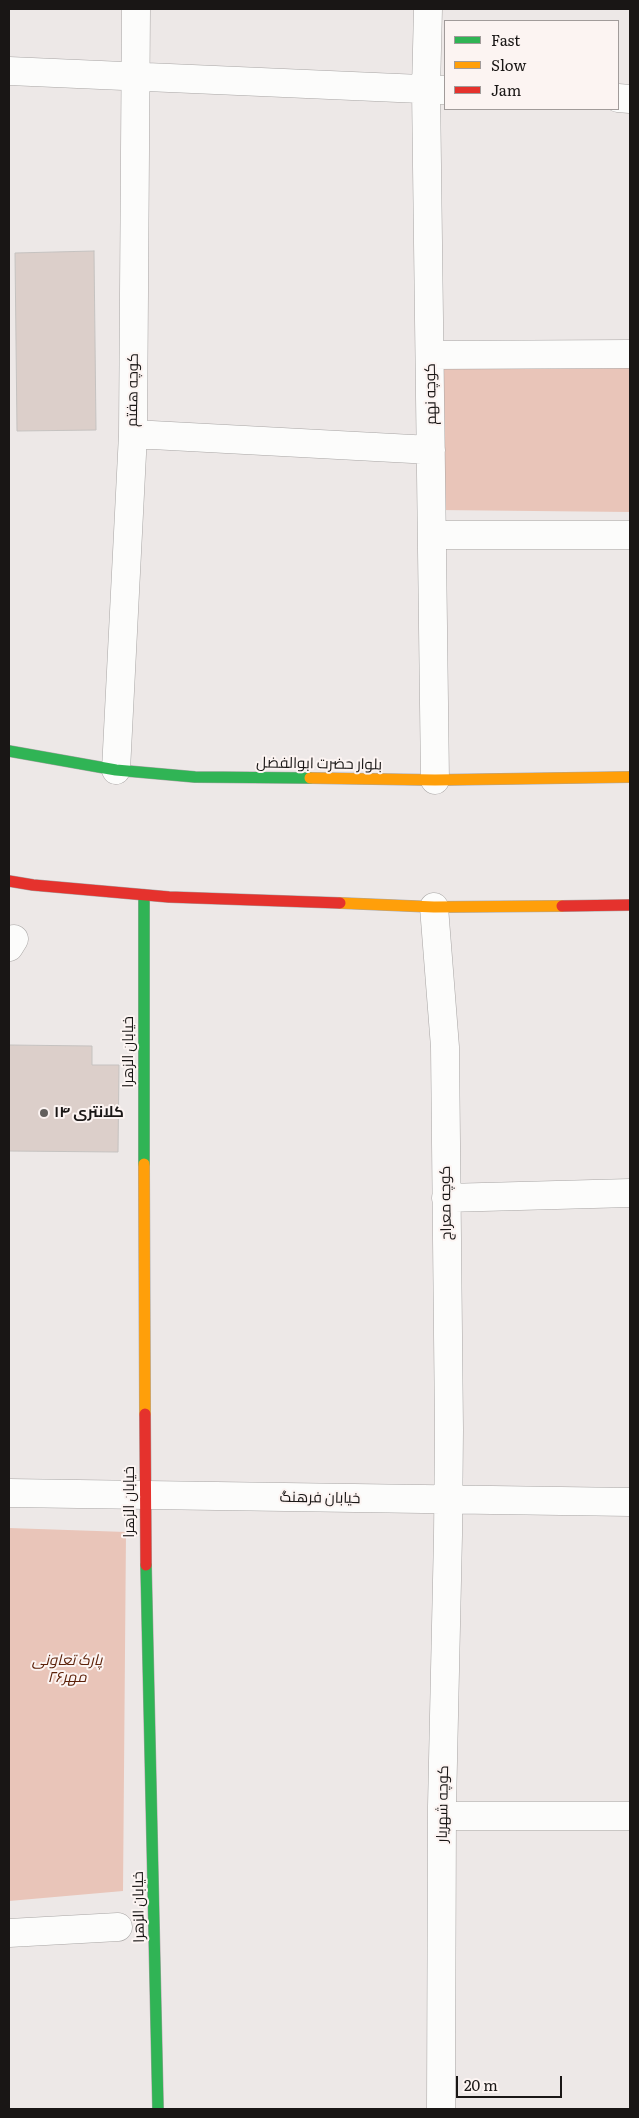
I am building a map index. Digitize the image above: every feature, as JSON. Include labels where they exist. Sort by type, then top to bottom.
[{"type":"main road","name":"بلوار حضرت ابوالفضل","points":[[9,751],[116,770],[195,777],[435,780],[630,777]]},
{"type":"main road","points":[[9,881],[33,885],[144,895],[434,907],[630,905]]},
{"type":"main road","name":"خیابان الزهرا","points":[[144,895],[145,1495],[158,2109]]},
{"type":"street","name":"کوچه هفتم","points":[[116,770],[133,434],[136,9]]},
{"type":"street","name":"کوچه نهم","points":[[428,9],[436,90],[430,356],[435,780]]},
{"type":"street","points":[[9,71],[136,75],[436,90]]},
{"type":"street","points":[[430,356],[630,354]]},
{"type":"street","points":[[133,434],[431,450]]},
{"type":"street","points":[[433,535],[630,535]]},
{"type":"street","name":"کوچه معراج","points":[[434,907],[445,1047],[448,1500]]},
{"type":"street","points":[[446,1198],[630,1193]]},
{"type":"street","name":"خیابان فرهنگ","points":[[9,1493],[630,1502]]},
{"type":"street","name":"کوچه شهریار","points":[[441,2109],[442,1816],[448,1500]]},
{"type":"street","points":[[442,1816],[630,1816]]},
{"type":"street","points":[[9,1933],[118,1928]]},
{"type":"green space","points":[[630,368],[630,512],[438,510],[440,369]]},
{"type":"green space","name":"پارک تعاونی مهر۲۶","points":[[9,1528],[126,1532],[123,1891],[9,1901]]},
{"type":"building","points":[[94,251],[96,430],[17,431],[15,253]]},
{"type":"building","points":[[9,1045],[92,1046],[92,1065],[119,1065],[118,1152],[9,1151]]},
{"type":"traffic: fast","points":[[9,751],[116,770],[195,777],[310,778]]},
{"type":"traffic: fast","points":[[144,895],[144,1164]]},
{"type":"traffic: fast","points":[[146,1565],[158,2109]]},
{"type":"traffic: slow","points":[[310,778],[435,780],[630,777]]},
{"type":"traffic: slow","points":[[340,903],[434,907],[562,906]]},
{"type":"traffic: slow","points":[[144,1164],[145,1414]]},
{"type":"traffic: jam","points":[[9,881],[33,885],[169,897],[340,903]]},
{"type":"traffic: jam","points":[[562,906],[630,905]]},
{"type":"traffic: jam","points":[[145,1414],[146,1565]]},
{"type":"place","name":"کلانتری ۱۴","points":[[44,1113]]}]
